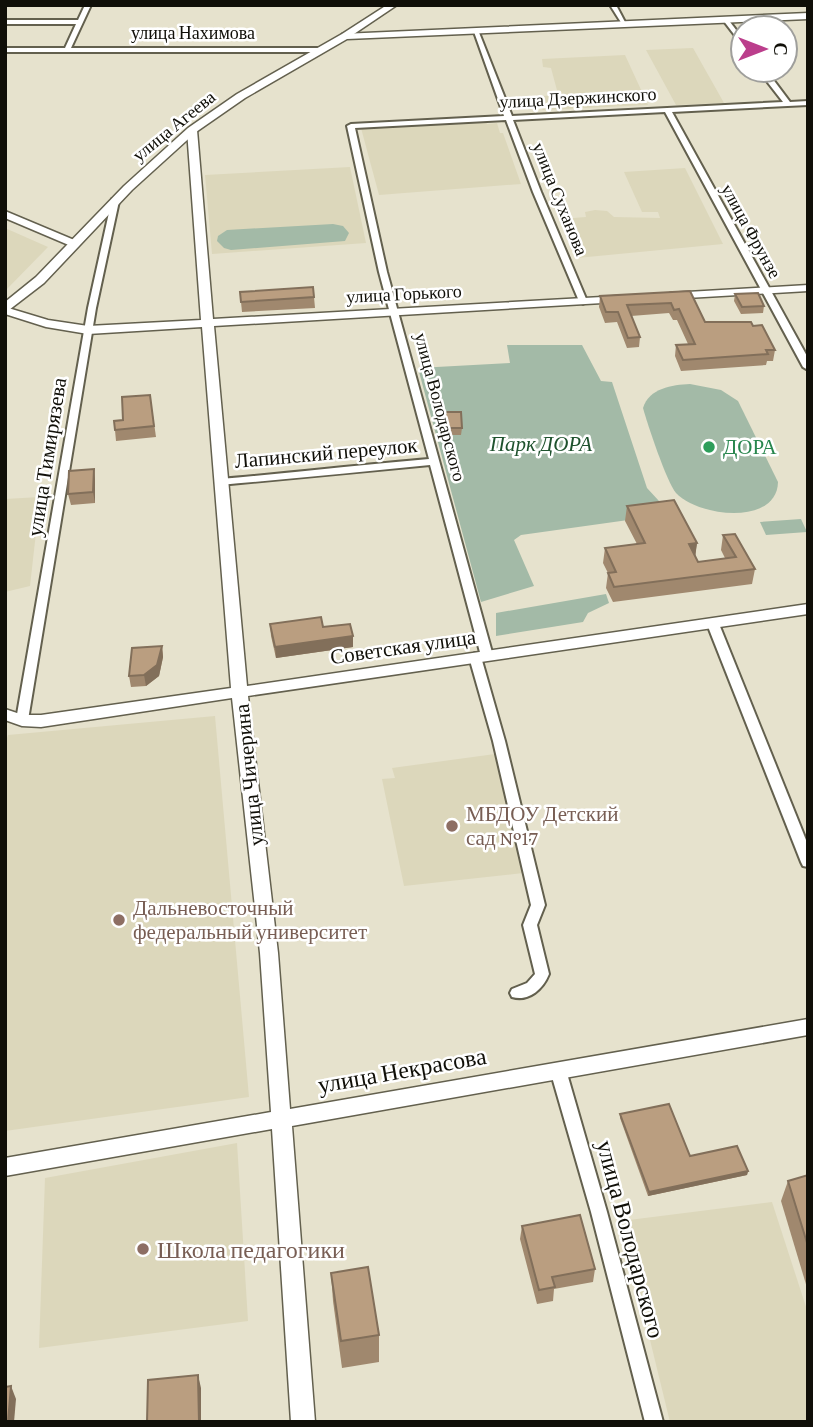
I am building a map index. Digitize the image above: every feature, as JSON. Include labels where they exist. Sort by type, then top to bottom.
[{"type":"highway","points":[[345,36],[808,16]]},
{"type":"highway","name":"улица Агеева","points":[[5,309],[40,280],[115,201],[192,130],[241,96],[345,36]]},
{"type":"main road","name":"улица Агеева","points":[[345,36],[393,5]]},
{"type":"main road","name":"улица Чичерина","points":[[192,130],[231,616],[269,953],[303,1422]]},
{"type":"main road","points":[[5,214],[75,244]]},
{"type":"main road","points":[[658,297],[808,288]]},
{"type":"main road","name":"улица Горького","points":[[5,309],[46,323],[88,330],[632,298]]},
{"type":"main road","name":"Советская улица","points":[[5,714],[22,720],[41,721],[808,609]]},
{"type":"main road","name":"улица Некрасова","points":[[5,1167],[808,1027]]},
{"type":"street","points":[[67,50],[88,5]]},
{"type":"street","points":[[613,5],[624,23]]},
{"type":"street","points":[[725,19],[729,25]]},
{"type":"street","points":[[5,22],[80,22]]},
{"type":"street","name":"улица Суханова","points":[[475,30],[583,301]]},
{"type":"street","name":"улица Нахимова","points":[[5,50],[318,50]]},
{"type":"street","points":[[773,84],[787,103]]},
{"type":"street","name":"улица Дзержинского","points":[[351,126],[808,103]]},
{"type":"street","name":"улица Фрунзе","points":[[667,110],[808,367]]},
{"type":"street","name":"улица Володарского","points":[[351,126],[394,312],[435,462],[538,905],[530,925],[542,974],[540,981],[526,991],[517,993]]},
{"type":"street","name":"улица Тимирязева","points":[[22,720],[88,330],[115,201]]},
{"type":"street","name":"Лапинский переулок","points":[[220,482],[292,475],[307,477],[318,472],[435,462]]},
{"type":"street","points":[[713,624],[808,862]]},
{"type":"street","name":"улица Володарского","points":[[558,1070],[599,1212],[654,1422]]},
{"type":"shaded area","points":[[693,48],[724,103],[676,105],[646,50]]},
{"type":"shaded area","points":[[625,55],[648,105],[543,110],[537,104],[537,97],[558,94],[551,68],[543,67],[542,59]]},
{"type":"shaded area","points":[[486,121],[487,124],[497,123],[500,133],[503,133],[521,184],[379,195],[361,128]]},
{"type":"shaded area","points":[[350,167],[366,243],[212,254],[205,175]]},
{"type":"shaded area","points":[[685,168],[723,244],[577,258],[561,219],[586,217],[585,212],[595,210],[607,211],[614,217],[660,218],[658,212],[642,212],[624,172]]},
{"type":"shaded area","points":[[5,228],[48,247],[5,291]]},
{"type":"shaded area","points":[[40,497],[30,586],[5,592],[5,499]]},
{"type":"shaded area","name":"Дальневосточный федеральный университет","points":[[215,716],[249,1097],[5,1131],[5,744],[8,735]]},
{"type":"shaded area","name":"МБДОУ Детский сад №17","points":[[495,754],[523,873],[404,886],[382,779],[395,778],[392,768]]},
{"type":"shaded area","name":"Школа педагогики","points":[[237,1143],[248,1321],[39,1348],[45,1178]]},
{"type":"shaded area","points":[[772,1202],[808,1313],[808,1422],[670,1422],[621,1221]]},
{"type":"green space","points":[[333,224],[343,226],[349,233],[345,241],[231,250],[224,248],[217,241],[218,236],[227,230]]},
{"type":"green space","name":"Парк ДОРА","points":[[507,345],[582,345],[601,381],[612,382],[647,488],[671,514],[521,535],[514,540],[534,586],[481,602],[418,368],[510,363]]},
{"type":"green space","name":"ДОРА","points":[[690,384],[721,390],[738,401],[778,482],[774,496],[765,506],[751,511],[718,512],[687,501],[672,487],[643,408],[650,396],[656,392]]},
{"type":"green space","points":[[801,519],[807,532],[766,535],[760,522]]},
{"type":"green space","points":[[606,594],[609,603],[588,613],[583,622],[496,636],[496,613]]},
{"type":"building","points":[[313,287],[314,297],[241,302],[240,292]]},
{"type":"building","points":[[690,291],[705,322],[751,322],[753,326],[762,325],[775,350],[766,350],[768,354],[683,360],[676,345],[695,344],[679,309],[674,310],[671,303],[627,305],[640,337],[628,338],[618,312],[606,312],[600,296]]},
{"type":"building","points":[[758,293],[764,306],[742,307],[735,294]]},
{"type":"building","points":[[150,395],[154,426],[115,430],[114,421],[123,420],[122,397]]},
{"type":"building","points":[[445,412],[461,412],[462,428],[446,428]]},
{"type":"building","points":[[94,469],[93,492],[68,494],[69,471]]},
{"type":"building","points":[[674,500],[697,543],[689,544],[698,562],[736,557],[723,535],[735,534],[755,569],[614,587],[608,573],[616,572],[605,548],[645,543],[627,506]]},
{"type":"building","points":[[321,617],[323,627],[350,624],[353,636],[275,647],[270,624]]},
{"type":"building","points":[[162,646],[157,665],[144,675],[129,676],[132,648]]},
{"type":"building","points":[[669,1104],[690,1156],[737,1146],[748,1171],[649,1192],[620,1114]]},
{"type":"building","points":[[808,1175],[808,1246],[788,1181]]},
{"type":"building","points":[[580,1215],[595,1269],[552,1277],[555,1287],[539,1290],[522,1226]]},
{"type":"building","points":[[368,1267],[379,1335],[341,1341],[331,1273]]},
{"type":"building","points":[[198,1375],[199,1422],[147,1422],[148,1380]]},
{"type":"building","points":[[11,1386],[8,1422],[5,1422],[5,1387]]},
{"type":"place","name":"ДОРА","points":[[709,447]]},
{"type":"place","name":"МБДОУ Детский сад №17","points":[[452,826]]},
{"type":"place","name":"Дальневосточный федеральный университет","points":[[119,920]]},
{"type":"place","name":"Школа педагогики","points":[[143,1249]]}]
